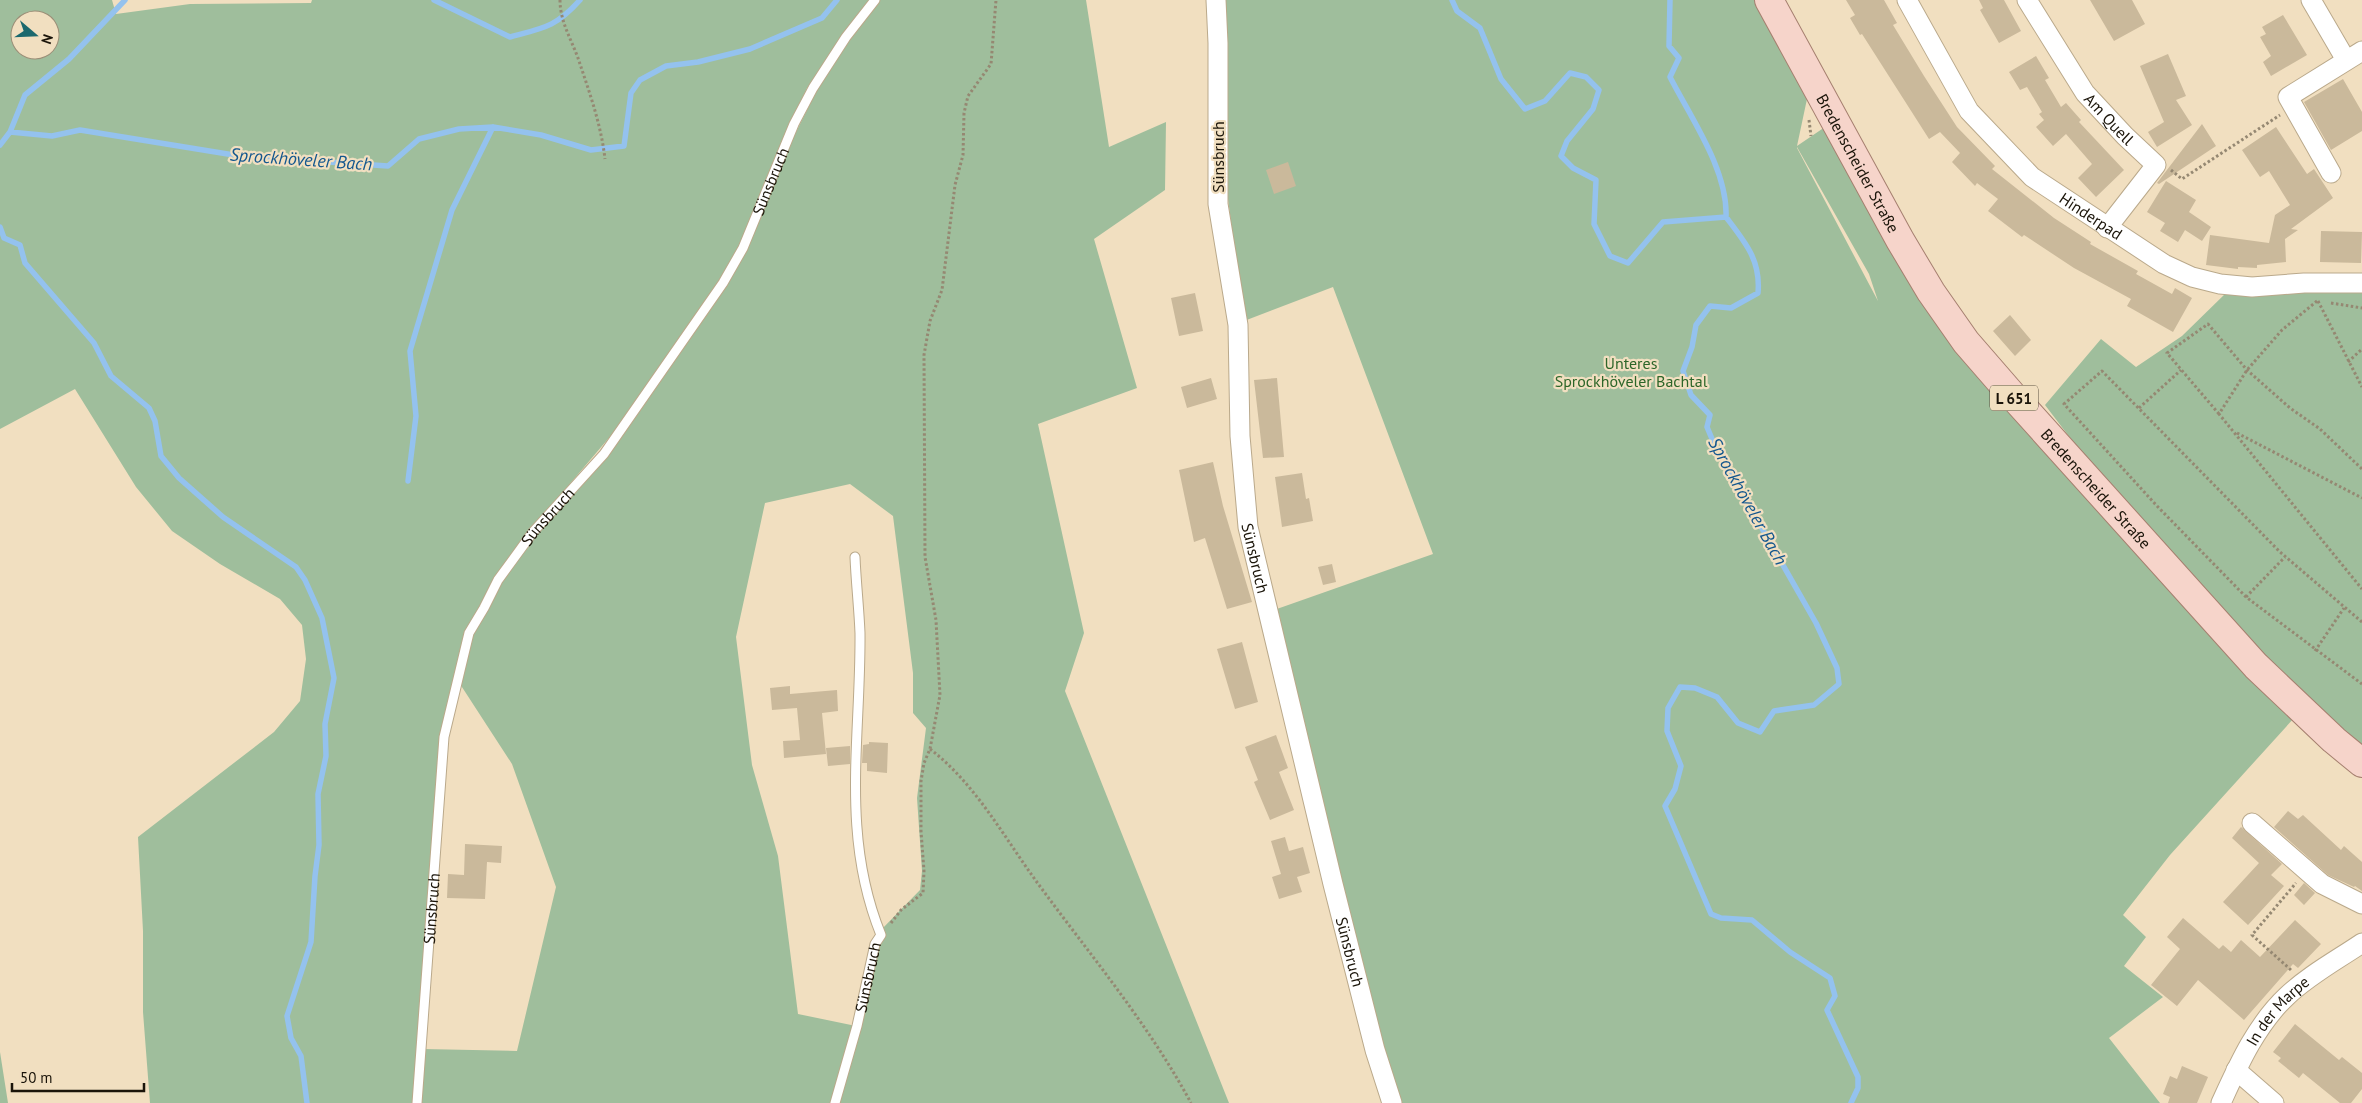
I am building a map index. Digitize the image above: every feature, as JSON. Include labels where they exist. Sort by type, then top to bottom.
[{"type":"main road","name":"Bredenscheider Straße","points":[[1769,0],[1900,240],[1931,292],[1966,342],[2030,416],[2256,666],[2334,740],[2362,763]]},
{"type":"street","name":"Sünsbruch","points":[[1216,0],[1218,43],[1218,204],[1238,324],[1240,436],[1248,527],[1333,884],[1376,1050],[1392,1103]]},
{"type":"street","name":"Hinderpad","points":[[1907,0],[1969,111],[2032,177],[2164,264],[2205,282],[2252,287],[2362,283]]},
{"type":"street","name":"Am Quell","points":[[2027,0],[2085,93],[2125,136],[2156,165],[2107,228]]},
{"type":"street","points":[[2311,0],[2354,56],[2288,97],[2331,173]]},
{"type":"street","points":[[2252,823],[2322,884],[2362,904]]},
{"type":"street","name":"In der Marpe","points":[[2221,1103],[2236,1070],[2252,1042],[2278,1006],[2304,982],[2362,943]]},
{"type":"street","points":[[2236,1070],[2274,1103]]},
{"type":"lane","name":"Sünsbruch","points":[[417,1103],[444,737],[469,633],[498,580],[533,532],[604,454],[723,283],[743,248],[775,165],[809,95],[846,37],[875,0]]},
{"type":"lane","points":[[855,557],[860,633],[854,771],[858,852],[881,935]]},
{"type":"lane","name":"Sünsbruch","points":[[835,1103],[857,1026],[875,944],[881,935]]},
{"type":"path","points":[[560,0],[560,12],[578,57],[602,139],[604,159]]},
{"type":"path","name":"Sünsbruch","points":[[881,935],[902,910],[923,892],[921,781],[922,771],[930,749],[940,695],[936,620],[925,557],[924,355],[930,321],[942,290],[955,185],[963,156],[964,113],[968,96],[991,64],[996,0]]},
{"type":"path","points":[[2182,179],[2277,116]]},
{"type":"path","points":[[2318,301],[2362,387]]},
{"type":"path","points":[[2219,414],[2247,370],[2282,330],[2318,301],[2362,308]]},
{"type":"path","points":[[2362,469],[2320,429],[2290,408],[2247,370],[2208,324],[2167,353],[2362,589]]},
{"type":"path","points":[[2348,362],[2362,349]]},
{"type":"path","points":[[2139,408],[2181,370]]},
{"type":"path","points":[[2362,622],[2286,558],[2102,371],[2064,404],[2157,506],[2246,597],[2315,651],[2362,684]]},
{"type":"path","points":[[2234,432],[2362,498]]},
{"type":"path","points":[[2246,597],[2286,558]]},
{"type":"path","points":[[2315,651],[2344,608]]},
{"type":"path","points":[[930,749],[959,774],[1039,886],[1119,992],[1191,1103]]},
{"type":"path","points":[[2304,982],[2252,935],[2306,872]]},
{"type":"green space","points":[[0,0],[112,0],[116,14],[190,4],[311,3],[312,0],[869,0],[807,88],[772,164],[746,233],[708,300],[619,426],[534,526],[495,578],[465,633],[441,738],[416,1103],[150,1103],[143,1012],[143,931],[138,837],[274,732],[300,701],[306,659],[302,625],[280,599],[220,564],[172,531],[136,487],[75,389],[0,429]]},
{"type":"green space","points":[[880,0],[1086,0],[1109,147],[1166,122],[1165,190],[1094,239],[1137,388],[1038,424],[1084,633],[1065,691],[1229,1103],[420,1103],[423,1049],[517,1051],[556,887],[512,764],[460,684],[472,635],[500,583],[536,536],[626,431],[715,303],[753,234],[779,166],[817,90],[850,40]],"holes":[[[850,484],[893,516],[913,673],[913,713],[926,728],[917,798],[922,871],[920,890],[881,930],[856,1026],[798,1014],[778,856],[752,765],[736,637],[765,503]]]},
{"type":"green space","name":"Unteres Sprockhöveler Bachtal","points":[[1220,0],[1758,0],[1807,99],[1797,146],[1825,127],[1889,243],[2294,718],[2170,855],[2123,915],[2146,937],[2124,966],[2163,997],[2109,1038],[2160,1103],[1394,1103],[1274,610],[1433,554],[1333,287],[1244,321],[1222,153]],"holes":[[[1797,147],[1869,274],[1878,301]]]},
{"type":"green space","points":[[2362,288],[2362,749],[2257,650],[2110,490],[2045,405],[2101,339],[2136,367],[2182,336],[2226,293]]},
{"type":"green space","points":[[0,1052],[8,1103],[0,1103]]},
{"type":"building","points":[[1846,0],[1884,0],[1897,23],[1893,25],[1924,76],[1957,127],[1995,166],[1992,169],[2054,218],[2091,242],[2090,244],[2138,271],[2136,274],[2172,294],[2175,288],[2192,298],[2173,332],[2127,306],[2131,299],[2074,268],[2024,235],[2022,237],[1988,211],[1998,199],[1977,183],[1975,186],[1952,162],[1960,153],[1940,132],[1929,139],[1862,34],[1860,35],[1850,18],[1855,15]]},
{"type":"building","points":[[1979,0],[2004,0],[2021,31],[1999,43],[1980,10],[1983,8]]},
{"type":"building","points":[[2090,0],[2132,0],[2145,24],[2114,41]]},
{"type":"building","points":[[2283,15],[2307,55],[2271,76],[2263,62],[2271,56],[2260,37],[2266,34],[2262,27]]},
{"type":"building","points":[[2168,54],[2186,96],[2176,100],[2192,125],[2157,147],[2148,132],[2164,122],[2140,66]]},
{"type":"building","points":[[2036,56],[2049,78],[2045,80],[2061,107],[2066,103],[2081,120],[2079,122],[2124,170],[2096,197],[2078,178],[2092,164],[2066,134],[2053,146],[2036,127],[2044,120],[2039,114],[2042,112],[2027,87],[2020,90],[2009,72]]},
{"type":"building","points":[[2343,79],[2362,112],[2362,131],[2331,150],[2304,102]]},
{"type":"building","points":[[2202,124],[2216,146],[2159,184],[2157,183]]},
{"type":"building","points":[[2276,127],[2307,174],[2314,169],[2333,198],[2291,229],[2298,230],[2285,239],[2286,262],[2257,265],[2257,268],[2238,267],[2238,269],[2206,265],[2210,235],[2269,243],[2275,215],[2290,205],[2269,171],[2260,177],[2242,150]]},
{"type":"building","points":[[1288,162],[1296,186],[1274,194],[1266,170]]},
{"type":"building","points":[[2166,181],[2196,200],[2189,212],[2211,227],[2202,241],[2185,230],[2178,242],[2160,231],[2165,223],[2147,212]]},
{"type":"building","points":[[2321,231],[2362,232],[2361,263],[2320,262]]},
{"type":"building","points":[[1195,293],[1203,331],[1179,336],[1171,298]]},
{"type":"building","points":[[2010,315],[2031,340],[2015,356],[1993,331]]},
{"type":"building","points":[[1211,378],[1217,399],[1187,408],[1181,387]]},
{"type":"building","points":[[1277,378],[1284,457],[1263,458],[1254,380]]},
{"type":"building","points":[[1213,462],[1223,506],[1252,602],[1227,609],[1205,538],[1194,542],[1179,470]]},
{"type":"building","points":[[1302,473],[1306,499],[1309,498],[1313,521],[1282,527],[1275,477]]},
{"type":"building","points":[[1332,564],[1336,582],[1323,585],[1318,567]]},
{"type":"building","points":[[1242,642],[1258,702],[1235,709],[1217,649]]},
{"type":"building","points":[[790,686],[790,694],[837,690],[838,711],[822,713],[826,754],[784,758],[783,741],[800,740],[797,708],[772,710],[770,688]]},
{"type":"building","points":[[1276,735],[1288,768],[1279,772],[1294,810],[1270,820],[1254,782],[1258,780],[1245,747]]},
{"type":"building","points":[[869,742],[888,743],[887,773],[867,771],[867,763],[862,763],[863,745],[869,744]]},
{"type":"building","points":[[850,746],[850,764],[828,766],[826,748]]},
{"type":"building","points":[[2288,811],[2298,819],[2303,815],[2341,850],[2344,846],[2362,862],[2362,891],[2355,886],[2328,875],[2274,827]]},
{"type":"building","points":[[2241,827],[2282,864],[2271,875],[2284,886],[2248,925],[2223,902],[2259,863],[2232,838]]},
{"type":"building","points":[[1285,837],[1289,851],[1303,847],[1310,873],[1297,877],[1302,892],[1279,899],[1272,877],[1281,874],[1271,841]]},
{"type":"building","points":[[465,844],[502,846],[501,863],[487,862],[485,899],[447,898],[448,874],[464,875]]},
{"type":"building","points":[[2304,883],[2315,893],[2304,905],[2294,895]]},
{"type":"building","points":[[2183,918],[2219,949],[2223,945],[2231,952],[2241,940],[2260,957],[2295,920],[2321,944],[2298,968],[2293,964],[2244,1020],[2198,980],[2177,1006],[2151,985],[2180,949],[2167,937]]},
{"type":"building","points":[[2295,1024],[2339,1060],[2342,1057],[2362,1073],[2362,1089],[2351,1103],[2340,1103],[2303,1073],[2299,1078],[2278,1061],[2281,1058],[2273,1052]]},
{"type":"building","points":[[2182,1066],[2208,1077],[2197,1103],[2168,1103],[2170,1097],[2163,1094],[2170,1076],[2177,1079]]},
{"type":"waterway","name":"Sprockhöveler Bach","points":[[0,145],[10,132],[25,95],[69,59],[125,0]]},
{"type":"waterway","name":"Sprockhöveler Bach","points":[[434,0],[510,37],[549,25],[564,16],[580,0]]},
{"type":"waterway","name":"Sprockhöveler Bach","points":[[10,132],[52,136],[80,130],[240,156],[388,166],[419,139],[459,129],[493,127],[541,135],[591,150],[624,146],[631,93],[640,80],[666,66],[698,62],[750,49],[822,18],[837,0]]},
{"type":"waterway","name":"Sprockhöveler Bach","points":[[1452,0],[1457,11],[1480,28],[1501,79],[1525,109],[1545,101],[1570,73],[1586,77],[1599,90],[1593,109],[1567,141],[1561,156],[1573,168],[1596,180],[1594,224],[1610,256],[1628,263],[1663,222],[1726,217],[1745,243],[1754,261],[1757,271],[1758,293],[1731,308],[1710,306],[1696,325],[1692,347],[1683,371],[1691,395],[1710,415],[1707,427],[1715,446],[1816,623],[1837,668],[1839,684],[1814,705],[1774,711],[1760,732],[1738,723],[1717,697],[1695,688],[1680,687],[1668,708],[1667,731],[1681,766],[1675,789],[1665,806],[1711,914],[1721,918],[1752,920],[1790,952],[1830,978],[1835,996],[1827,1010],[1858,1077],[1858,1088],[1851,1103]]},
{"type":"waterway","points":[[1670,0],[1669,46],[1679,58],[1670,77],[1715,163],[1725,199],[1726,217]]},
{"type":"waterway","points":[[408,481],[416,416],[410,351],[452,210],[493,127]]},
{"type":"waterway","points":[[0,227],[4,238],[20,245],[25,263],[94,343],[111,376],[149,408],[155,421],[161,456],[179,478],[223,517],[296,567],[305,580],[322,618],[334,678],[325,724],[326,756],[318,794],[319,845],[311,942],[287,1016],[291,1038],[301,1056],[307,1103]]}]
